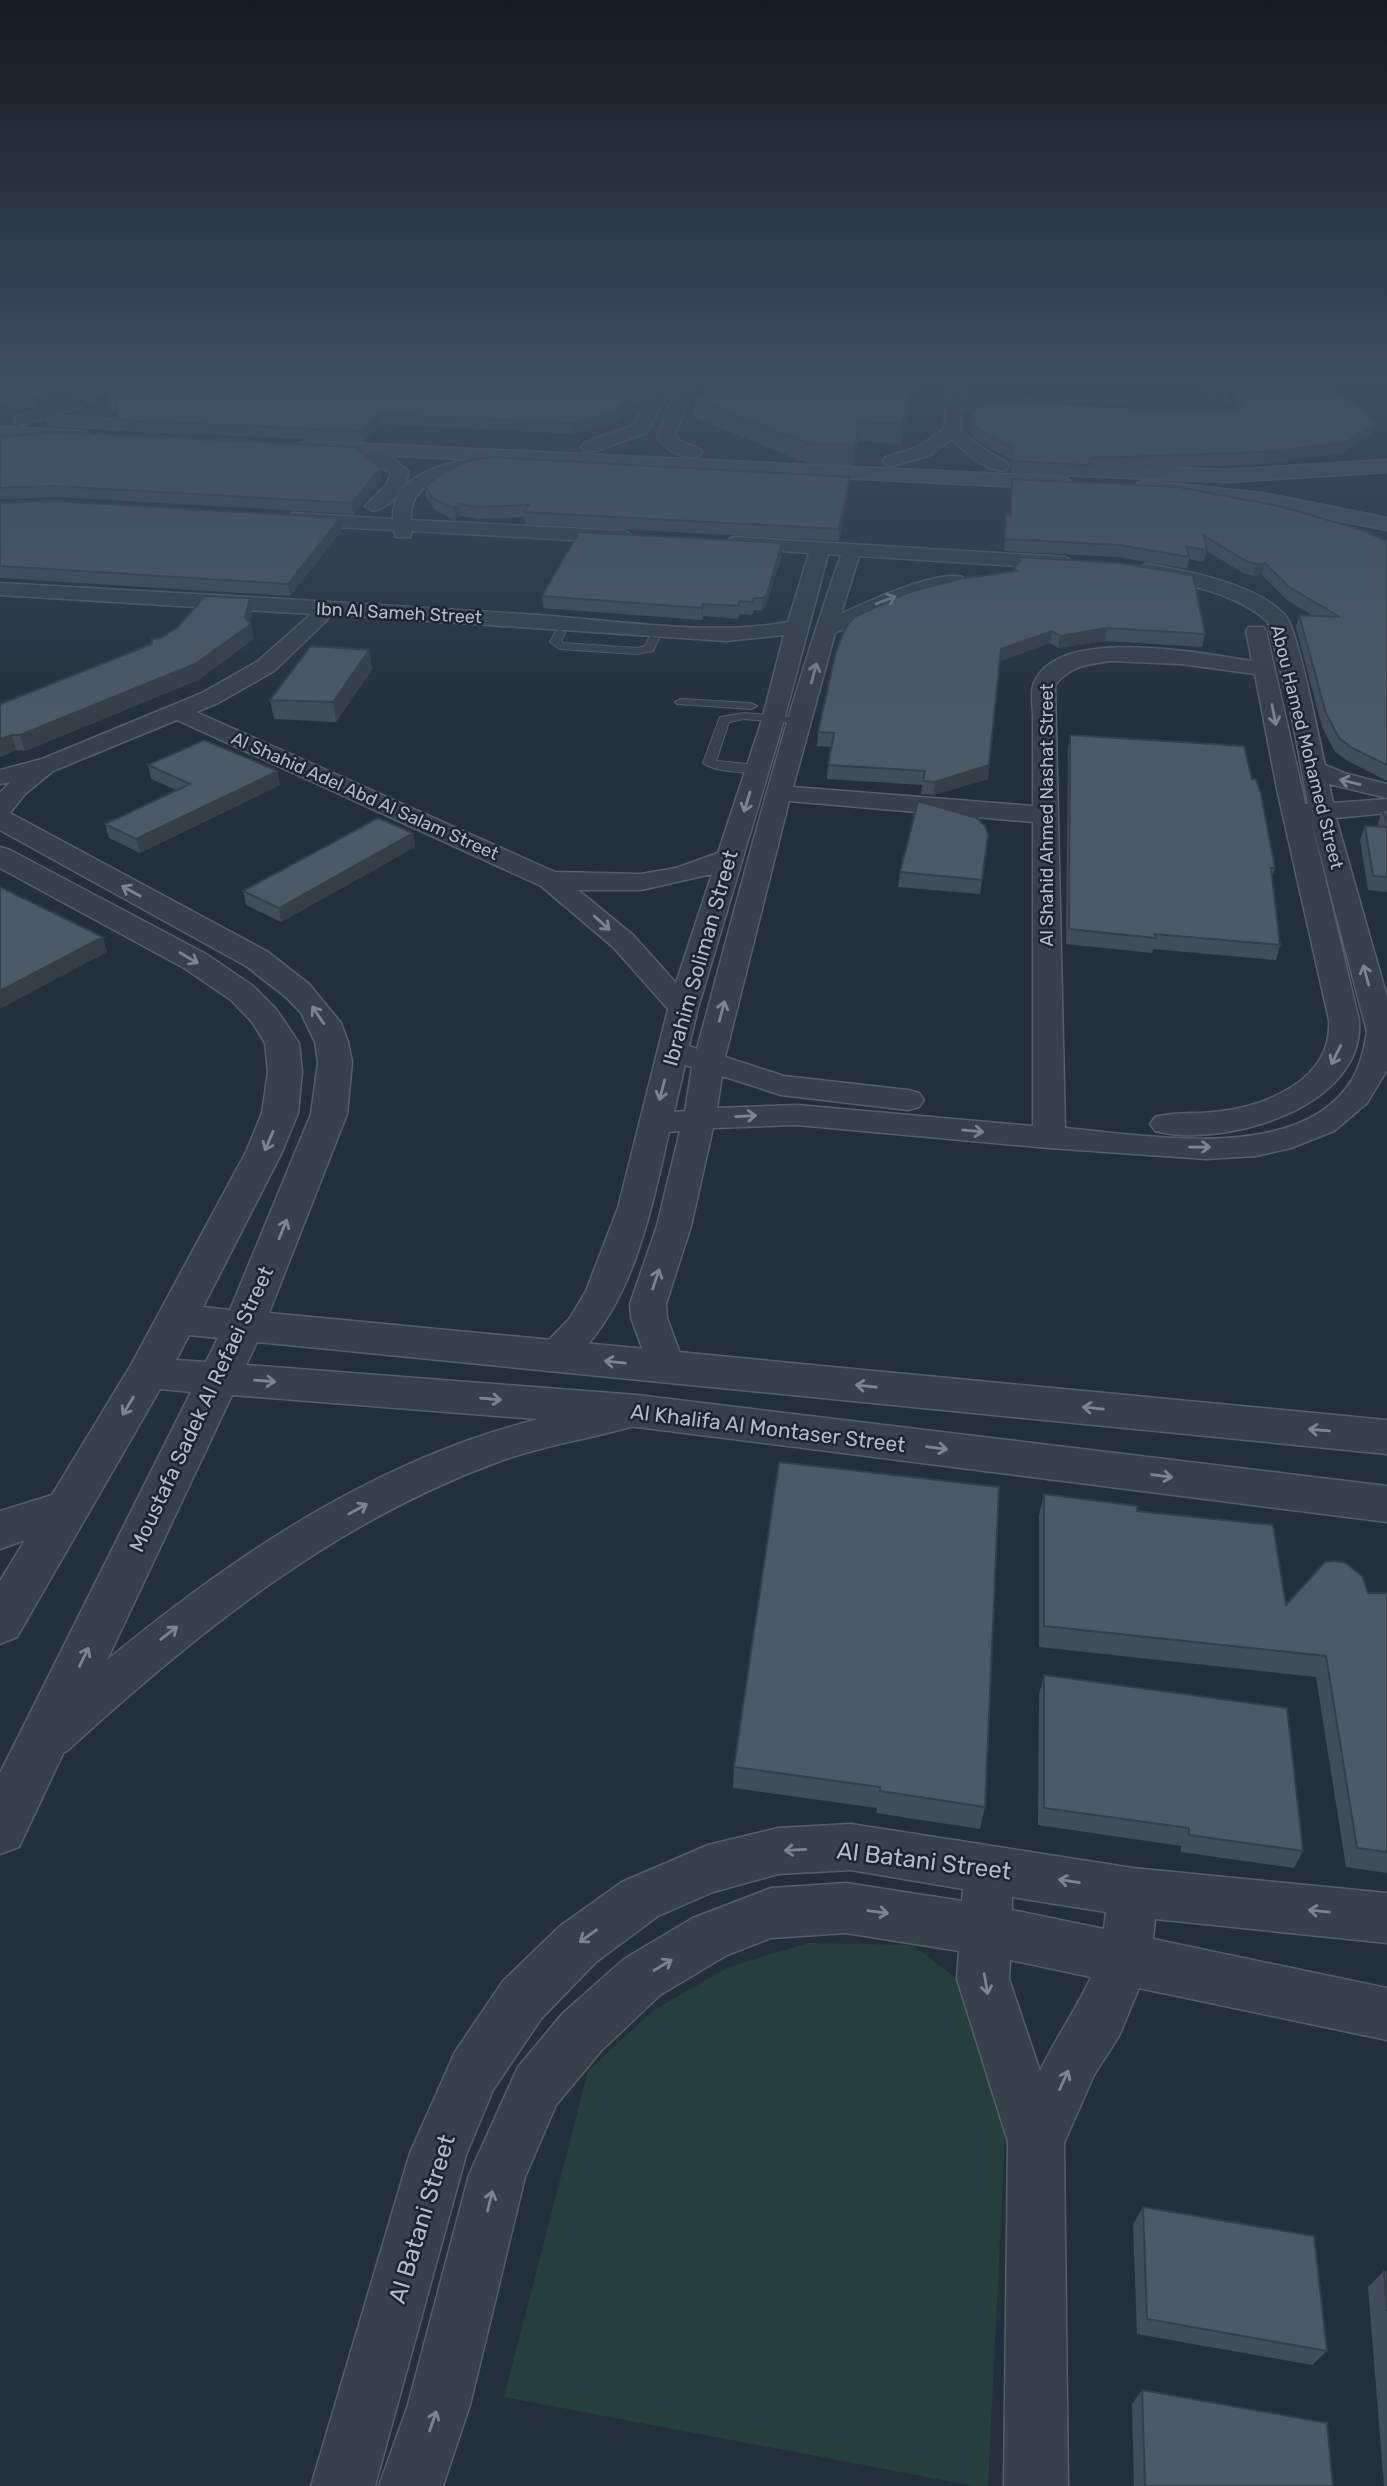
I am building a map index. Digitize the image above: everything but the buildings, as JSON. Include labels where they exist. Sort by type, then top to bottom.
[{"type":"main road","points":[[1231,496],[1262,499],[1387,524]]},
{"type":"main road","points":[[1262,499],[1287,496]]},
{"type":"street","points":[[342,525],[385,496]]},
{"type":"street","points":[[403,529],[403,504],[410,496]]},
{"type":"street","points":[[273,521],[647,542]]},
{"type":"street","points":[[816,562],[713,546],[766,554],[792,566],[816,562],[851,554],[1091,569],[1039,569],[851,554]]},
{"type":"street","name":"Ibrahim Soliman Street","points":[[556,1356],[583,1327],[604,1292],[635,1208],[683,1008],[757,769],[783,716],[811,628],[851,554]]},
{"type":"street","name":"Ibrahim Soliman Street","points":[[666,1367],[649,1318],[648,1304],[674,1226],[699,1121],[709,1060],[779,793],[783,716],[771,660],[811,628],[816,562]]},
{"type":"street","name":"Ibn Al Sameh Street","points":[[0,589],[524,620],[726,635],[811,628],[907,592],[979,576],[1039,569]]},
{"type":"street","name":"Abou Hamed Mohamed Street","points":[[673,1051],[865,1108],[1049,1127],[1176,1147],[1254,1146],[1324,1124],[1347,1108],[1367,1081],[1380,1057],[1382,1032],[1322,811],[1301,707],[1278,620],[1243,605],[1128,573]]},
{"type":"street","name":"Ibn Al Sameh Street","points":[[0,599],[654,638],[719,644],[771,660]]},
{"type":"street","name":"Abou Hamed Mohamed Street","points":[[1049,1127],[1221,1122],[1256,1114],[1306,1093],[1326,1074],[1343,1041],[1344,1023],[1294,810],[1266,669],[1254,622],[1243,605]]},
{"type":"street","points":[[0,777],[50,764],[180,713],[254,674],[284,652],[318,618]]},
{"type":"street","name":"Al Shahid Ahmed Nashat Street","points":[[1049,1127],[1044,684],[1047,675],[1059,665],[1096,656],[1132,654],[1266,669]]},
{"type":"street","name":"Al Shahid Adel Abd Al Salam Street","points":[[180,713],[550,880],[624,942],[683,1008]]},
{"type":"street","points":[[0,809],[16,789],[50,764]]},
{"type":"street","points":[[1314,769],[1335,778],[1387,791]]},
{"type":"street","points":[[779,793],[1045,815]]},
{"type":"street","points":[[1294,810],[1322,811],[1387,806]]},
{"type":"street","name":"Moustafa Sadek Al Refaei Street","points":[[0,820],[257,959],[285,979],[324,1021],[334,1048],[337,1083],[329,1114],[244,1326],[0,1829]]},
{"type":"street","points":[[0,856],[195,961],[242,993],[264,1016],[282,1043],[285,1072],[280,1113],[264,1152],[148,1373],[0,1623]]},
{"type":"street","name":"Al Shahid Adel Abd Al Salam Street","points":[[550,880],[650,883],[678,878],[729,859]]},
{"type":"street","name":"Abou Hamed Mohamed Street","points":[[654,1123],[865,1108]]},
{"type":"street","points":[[176,1320],[1387,1437]]},
{"type":"street","name":"Al Khalifa Al Montaser Street","points":[[148,1373],[637,1411],[1387,1504]]},
{"type":"street","points":[[44,1743],[127,1666],[211,1600],[307,1537],[380,1497],[465,1458],[533,1436],[637,1411]]},
{"type":"street","points":[[0,1530],[67,1508]]},
{"type":"street","name":"Al Batani Street","points":[[343,2486],[438,2153],[474,2071],[522,2000],[578,1944],[640,1899],[708,1869],[778,1851],[851,1847],[1133,1892],[1387,1918]]},
{"type":"street","points":[[989,1868],[984,1979],[1036,2142],[1036,2486]]},
{"type":"street","points":[[1036,2142],[1075,2056],[1100,2017],[1126,1958],[1133,1892]]},
{"type":"street","points":[[411,2486],[439,2405],[497,2175],[537,2086],[582,2032],[642,1977],[711,1936],[771,1913],[846,1908],[986,1930],[1387,2014]]},
{"type":"lane","points":[[681,702],[783,716]]},
{"type":"lane","points":[[757,769],[717,766],[709,762],[724,719],[783,716]]},
{"type":"green space","points":[[808,1943],[913,1945],[965,1985],[1006,2116],[988,2486],[974,2486],[504,2397],[588,2071],[654,2010],[729,1967]]}]
